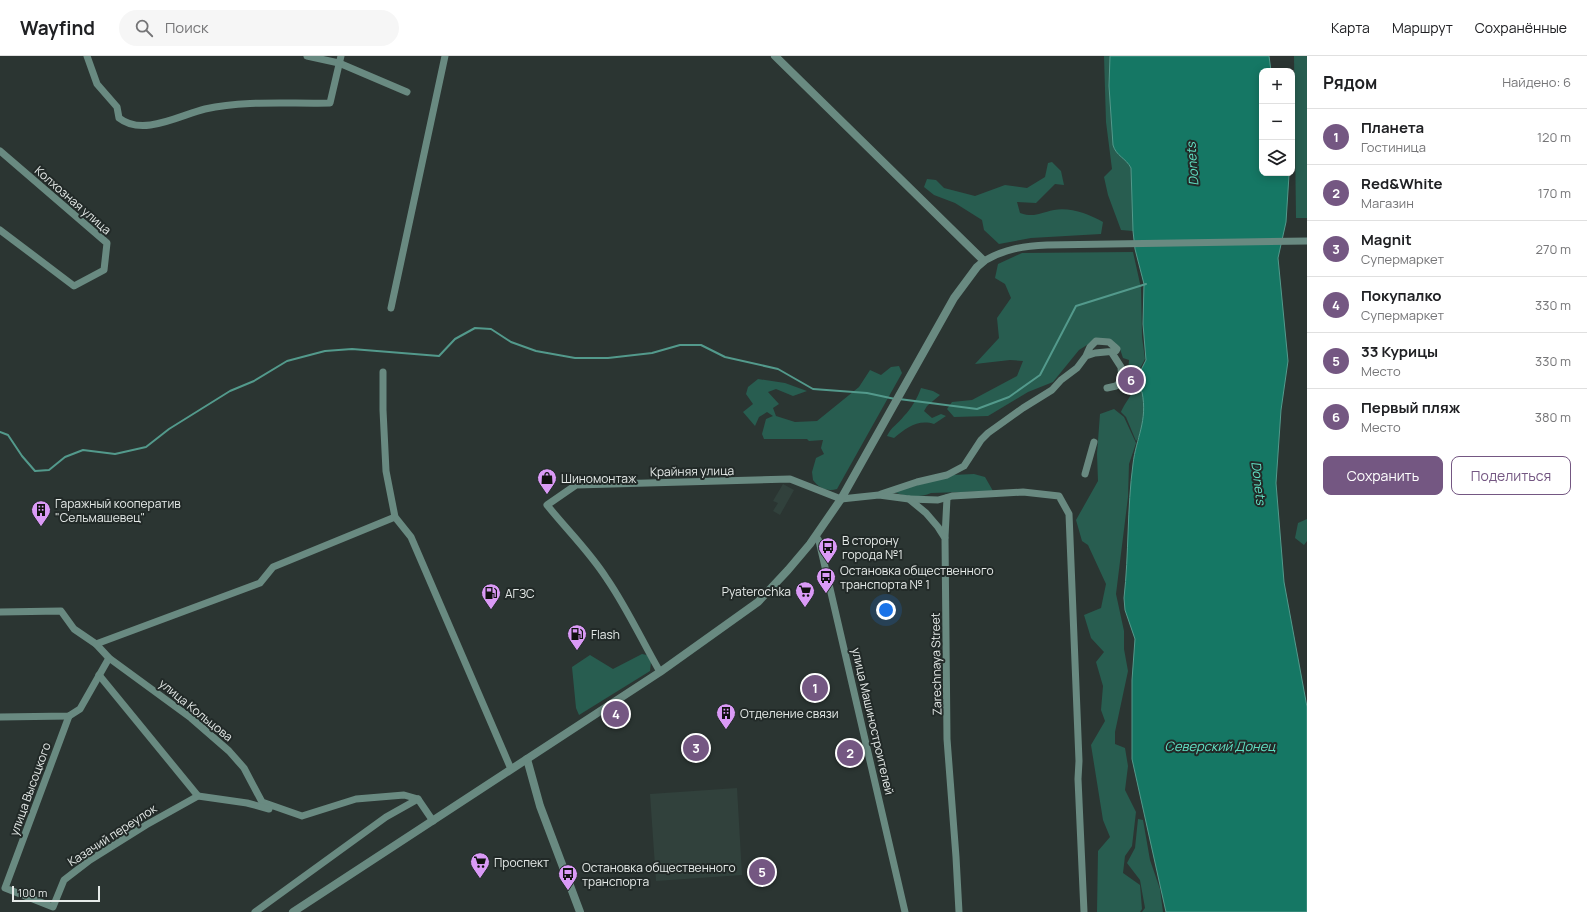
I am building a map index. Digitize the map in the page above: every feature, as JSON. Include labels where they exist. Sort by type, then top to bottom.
[{"type":"street","points":[[87,56],[98,84],[117,107],[119,118],[127,124],[159,125],[205,109],[243,104],[330,103],[340,60]]},
{"type":"street","points":[[307,56],[340,60],[407,92]]},
{"type":"street","points":[[391,308],[445,56]]},
{"type":"street","points":[[775,56],[984,261]]},
{"type":"street","name":"Колхозная улица","points":[[0,151],[106,243],[104,270],[74,286],[0,230]]},
{"type":"street","points":[[293,912],[660,672],[758,602],[788,570],[816,536],[841,499],[954,298],[976,267],[984,261],[996,254],[1028,246],[1068,244],[1307,241]]},
{"type":"street","points":[[841,499],[878,495],[917,482],[947,475],[964,466],[981,440],[988,433],[1023,408],[1052,390],[1061,380],[1077,368],[1086,356],[1090,347],[1096,341],[1104,341],[1113,345],[1117,349],[1112,353],[1095,353],[1086,356]]},
{"type":"street","points":[[1107,388],[1116,386],[1122,380],[1121,367],[1112,353]]},
{"type":"street","points":[[383,372],[382,410],[386,471],[395,517],[411,537],[511,769]]},
{"type":"street","points":[[1085,474],[1094,442]]},
{"type":"street","name":"Крайняя улица","points":[[660,672],[621,599],[588,551],[547,506],[576,485],[790,479],[841,499]]},
{"type":"street","points":[[878,495],[909,499],[938,500],[1023,492],[1059,496],[1069,514],[1084,912]]},
{"type":"street","name":"Zarechnaya Street","points":[[947,498],[945,538],[947,739],[959,912]]},
{"type":"street","points":[[909,499],[926,513],[945,538]]},
{"type":"street","points":[[96,644],[260,583],[274,568],[395,517]]},
{"type":"street","name":"улица Машиностроителей","points":[[816,536],[819,541],[905,912]]},
{"type":"street","name":"улица Кольцова","points":[[0,612],[61,611],[74,629],[96,644],[109,658],[190,718],[229,751],[244,768],[262,802],[281,810],[302,816],[356,800],[404,795],[418,799]]},
{"type":"street","points":[[0,717],[69,716],[80,709],[109,658]]},
{"type":"street","points":[[99,675],[198,796],[247,803],[281,810]]},
{"type":"street","name":"улица Высоцкого","points":[[53,907],[5,888],[69,716]]},
{"type":"street","points":[[527,759],[543,814],[580,912]]},
{"type":"street","name":"Казачий переулок","points":[[53,907],[64,880],[90,860],[146,825],[198,796]]},
{"type":"street","points":[[255,912],[386,817],[418,799],[433,821]]},
{"type":"shaded area","points":[[1104,56],[1110,56],[1109,86],[1112,129],[1131,168],[1133,231],[1121,230],[1108,195],[1104,177],[1112,169],[1106,122]]},
{"type":"shaded area","points":[[1294,56],[1307,56],[1307,218],[1296,218]]},
{"type":"shaded area","points":[[1052,162],[1061,171],[1064,185],[1055,184],[1036,203],[1017,202],[1020,213],[1033,215],[1060,209],[1073,210],[1092,216],[1103,222],[1101,234],[1031,238],[999,244],[984,230],[982,220],[955,203],[934,195],[924,187],[927,179],[936,180],[944,188],[975,196],[1005,185],[1027,188],[1045,177],[1048,163]]},
{"type":"shaded area","points":[[1133,252],[1141,288],[1142,337],[1145,359],[1137,374],[1128,371],[1129,360],[1123,358],[1119,346],[1098,338],[1079,350],[1053,382],[1028,392],[988,416],[954,417],[947,409],[952,402],[972,400],[1017,376],[1023,361],[1010,360],[975,364],[999,338],[997,318],[1011,298],[1005,284],[995,278],[998,264],[1022,253]]},
{"type":"shaded area","points":[[899,366],[902,373],[837,489],[824,489],[813,480],[812,472],[816,458],[824,454],[821,448],[823,440],[809,441],[807,439],[764,439],[762,434],[766,419],[773,416],[767,412],[759,417],[755,426],[743,412],[753,404],[746,394],[748,387],[758,379],[785,383],[807,391],[793,396],[776,389],[768,392],[779,404],[773,408],[776,416],[795,422],[817,421],[859,387],[870,370],[881,375],[891,367]]},
{"type":"shaded area","points":[[921,388],[933,391],[940,395],[927,406],[924,411],[932,418],[941,414],[946,416],[934,424],[923,423],[912,425],[894,438],[887,436],[890,430],[909,410]]},
{"type":"shaded area","points":[[1136,389],[1142,392],[1144,418],[1142,431],[1136,441],[1126,417],[1121,412],[1128,399]]},
{"type":"shaded area","points":[[1114,409],[1124,417],[1136,443],[1129,464],[1128,497],[1116,594],[1124,631],[1124,649],[1128,671],[1115,732],[1115,744],[1125,748],[1128,766],[1125,790],[1136,812],[1132,846],[1125,856],[1123,873],[1140,885],[1142,909],[1140,912],[1097,912],[1098,851],[1110,837],[1103,820],[1091,745],[1105,721],[1101,710],[1103,686],[1096,662],[1104,652],[1091,638],[1084,615],[1101,608],[1106,584],[1088,545],[1082,541],[1076,520],[1098,481],[1097,454],[1100,414]]},
{"type":"shaded area","points":[[974,474],[985,477],[993,491],[931,493],[922,496],[903,495],[894,492],[952,475]]},
{"type":"shaded area","points":[[783,484],[794,490],[780,515],[773,511],[778,503],[773,501]]},
{"type":"shaded area","points":[[1307,519],[1307,541],[1304,545],[1295,538],[1298,523]]},
{"type":"shaded area","points":[[642,654],[647,655],[651,662],[650,671],[579,715],[576,708],[572,667],[590,655],[613,669]]},
{"type":"shaded area","points":[[737,788],[742,875],[656,881],[650,794]]},
{"type":"shaded area","points":[[1138,819],[1143,820],[1150,860],[1160,889],[1163,912],[1142,912],[1145,908],[1140,880],[1127,863],[1135,848]]},
{"type":"water","name":"Северский Донец","points":[[1110,56],[1269,56],[1271,68],[1259,68],[1259,176],[1289,176],[1286,222],[1278,258],[1288,361],[1281,410],[1276,483],[1284,582],[1307,707],[1307,912],[1166,912],[1132,759],[1132,680],[1135,639],[1125,610],[1124,598],[1131,481],[1134,455],[1144,412],[1142,392],[1136,388],[1138,376],[1146,360],[1143,324],[1144,284],[1135,249],[1131,168],[1114,149],[1109,86]]},
{"type":"waterway","points":[[899,399],[977,409],[1009,397],[1040,375],[1076,306],[1146,284]]},
{"type":"waterway","points":[[0,432],[8,435],[22,456],[35,471],[49,470],[65,457],[83,450],[115,454],[146,447],[169,429],[230,391],[254,381],[287,361],[325,351],[352,349],[439,356],[455,339],[475,328],[491,329],[511,342],[536,351],[575,358],[608,358],[652,353],[680,345],[701,345],[725,357],[778,369],[813,389],[867,393],[895,399]]},
{"type":"place","name":"Первый пляж","points":[[1131,380]]},
{"type":"place","name":"Шиномонтаж","points":[[547,495]]},
{"type":"place","name":"Гаражный кооператив \"Сельмашевец\"","points":[[41,527]]},
{"type":"place","name":"В сторону города №1","points":[[828,564]]},
{"type":"place","name":"Остановка общественного транспорта № 1","points":[[826,594]]},
{"type":"place","name":"Pyaterochka","points":[[805,608]]},
{"type":"place","name":"АГЗС","points":[[491,610]]},
{"type":"place","name":"Flash","points":[[577,651]]},
{"type":"place","name":"Планета","points":[[815,688]]},
{"type":"place","name":"Покупалко","points":[[616,714]]},
{"type":"place","name":"Отделение связи","points":[[726,730]]},
{"type":"place","name":"Magnit","points":[[696,748]]},
{"type":"place","name":"Red&White","points":[[850,753]]},
{"type":"place","name":"33 Курицы","points":[[762,872]]},
{"type":"place","name":"Проспект","points":[[480,879]]},
{"type":"place","name":"Остановка общественного транспорта","points":[[568,891]]},
{"type":"water label","name":"Donets","points":[[1192,164]]},
{"type":"water label","name":"Donets","points":[[1259,483]]}]
